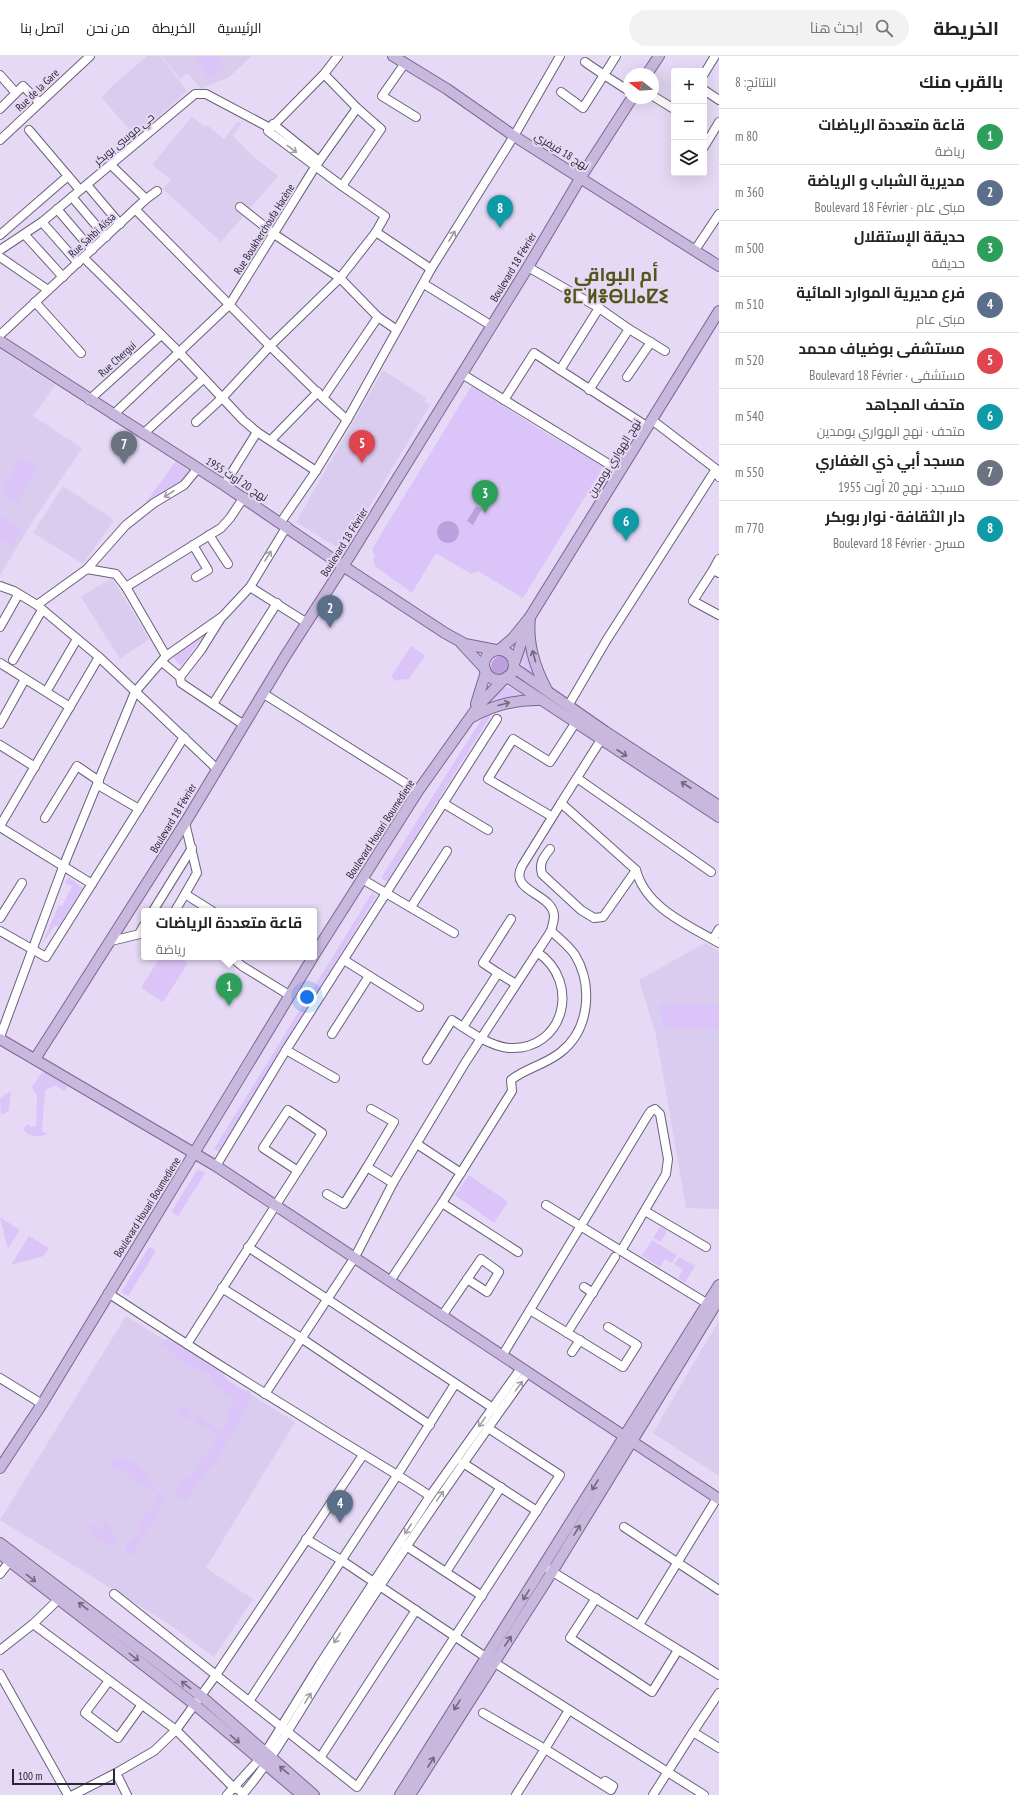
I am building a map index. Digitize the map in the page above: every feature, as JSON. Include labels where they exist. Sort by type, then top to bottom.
[{"type":"main road","name":"نهج 18 فيفري","points":[[393,56],[447,89],[514,136],[581,177],[719,266]]},
{"type":"main road","points":[[652,68],[659,56]]},
{"type":"main road","name":"Boulevard 18 Février","points":[[35,1059],[185,823],[307,622],[492,326],[581,177],[628,104]]},
{"type":"main road","name":"نهج الهواري بومدين","points":[[498,650],[513,638],[530,617],[719,311]]},
{"type":"main road","name":"نهج 20 أوت 1955","points":[[0,342],[89,400],[244,497],[343,566],[458,641],[486,670]]},
{"type":"main road","points":[[530,617],[529,636],[532,652],[545,696]]},
{"type":"main road","name":"نهج الهواري بومدين","points":[[514,666],[530,617]]},
{"type":"main road","name":"نهج 20 أوت 1955","points":[[458,641],[473,646],[498,650]]},
{"type":"main road","points":[[719,806],[603,735],[576,722],[545,696],[514,666],[513,659],[507,652],[498,650],[487,657],[486,670],[494,678],[505,678],[545,696],[568,706],[603,735],[719,817]]},
{"type":"main road","points":[[505,678],[514,666]]},
{"type":"main road","name":"Boulevard Houari Boumediene","points":[[469,719],[480,696],[486,670]]},
{"type":"main road","name":"Boulevard Houari Boumediene","points":[[317,950],[418,791],[479,705],[505,678]]},
{"type":"main road","points":[[469,719],[486,710],[504,704],[545,696]]},
{"type":"main road","name":"Boulevard Houari Boumediene","points":[[0,1468],[42,1404],[311,960]]},
{"type":"main road","points":[[0,1038],[216,1166],[525,1370],[628,1440],[718,1498]]},
{"type":"main road","points":[[628,1440],[719,1285]]},
{"type":"main road","points":[[410,1795],[491,1660],[628,1440],[719,1299]]},
{"type":"main road","points":[[0,1543],[12,1558],[198,1700],[265,1759],[302,1795]]},
{"type":"main road","points":[[0,1554],[12,1558]]},
{"type":"main road","points":[[400,1795],[491,1660]]},
{"type":"main road","points":[[265,1759],[314,1795]]},
{"type":"street","name":"Rue de la Gare","points":[[0,140],[90,56]]},
{"type":"street","points":[[196,422],[222,398],[270,346],[340,278],[376,232],[385,216],[342,186],[317,164],[270,128],[324,74],[338,56]]},
{"type":"street","points":[[0,1038],[63,867],[99,783],[135,692],[164,659],[222,616],[250,587],[284,524],[347,420],[431,269],[514,136],[560,56]]},
{"type":"street","points":[[561,92],[583,108],[616,56]]},
{"type":"street","points":[[707,69],[715,56]]},
{"type":"street","points":[[585,62],[623,87]]},
{"type":"street","points":[[405,63],[382,96],[416,117]]},
{"type":"street","points":[[324,74],[357,108],[381,129],[342,186]]},
{"type":"street","points":[[0,75],[15,92]]},
{"type":"street","points":[[0,109],[15,92],[23,86],[40,103]]},
{"type":"street","points":[[707,92],[719,100]]},
{"type":"street","name":"حي موسى بوبكر","points":[[0,250],[25,235],[42,222],[191,96],[199,93],[206,94],[270,128]]},
{"type":"street","points":[[659,100],[671,107]]},
{"type":"street","name":"Rue Boukherchoufa Hacène","points":[[113,415],[230,304],[317,164],[357,108]]},
{"type":"street","points":[[707,142],[719,122]]},
{"type":"street","points":[[29,130],[80,190]]},
{"type":"street","points":[[111,165],[146,199]]},
{"type":"street","points":[[0,235],[68,176]]},
{"type":"street","points":[[87,185],[120,224]]},
{"type":"street","name":"Rue Sahbi Aïssa","points":[[0,335],[134,210],[157,191]]},
{"type":"street","points":[[72,197],[106,237]]},
{"type":"street","points":[[240,207],[274,234],[340,278],[378,317],[397,330]]},
{"type":"street","points":[[57,209],[92,250]]},
{"type":"street","points":[[134,210],[230,304],[270,346],[347,420]]},
{"type":"street","points":[[695,250],[719,214]]},
{"type":"street","points":[[42,222],[81,261],[161,334],[203,379],[257,432],[316,471]]},
{"type":"street","points":[[376,232],[431,269]]},
{"type":"street","points":[[25,235],[63,277]]},
{"type":"street","points":[[0,258],[45,293]]},
{"type":"street","points":[[528,267],[599,308],[629,329],[665,351]]},
{"type":"street","points":[[424,284],[492,326]]},
{"type":"street","points":[[35,302],[81,353]]},
{"type":"street","points":[[560,370],[599,308]]},
{"type":"street","points":[[271,440],[321,395],[378,317]]},
{"type":"street","points":[[589,390],[629,329]]},
{"type":"street","name":"Rue Chergui","points":[[89,400],[161,334]]},
{"type":"street","points":[[627,377],[651,342]]},
{"type":"street","points":[[504,400],[534,353],[589,390],[650,423],[716,469],[719,477]]},
{"type":"street","points":[[462,374],[620,471]]},
{"type":"street","points":[[143,434],[203,379]]},
{"type":"street","points":[[224,485],[257,432]]},
{"type":"street","points":[[13,660],[39,608],[87,569],[126,526],[154,504],[184,484],[198,468]]},
{"type":"street","points":[[568,706],[606,641],[716,469]]},
{"type":"street","points":[[126,587],[221,528],[230,518],[244,497]]},
{"type":"street","points":[[209,535],[228,564]]},
{"type":"street","points":[[192,545],[208,570],[196,577]]},
{"type":"street","points":[[719,559],[716,572],[694,601],[719,615]]},
{"type":"street","points":[[87,569],[116,574],[126,587],[164,659],[180,677],[181,683],[244,725]]},
{"type":"street","points":[[0,586],[39,608],[99,657],[217,769]]},
{"type":"street","points":[[250,587],[307,622]]},
{"type":"street","points":[[0,627],[18,595]]},
{"type":"street","points":[[213,704],[277,603]]},
{"type":"street","points":[[180,677],[201,650],[222,616]]},
{"type":"street","points":[[49,687],[77,639]]},
{"type":"street","points":[[92,884],[0,827],[99,657]]},
{"type":"street","points":[[0,663],[70,707]]},
{"type":"street","points":[[0,724],[25,679]]},
{"type":"street","points":[[264,694],[418,791]]},
{"type":"street","points":[[216,1166],[286,1050],[497,720]]},
{"type":"street","points":[[551,816],[488,779],[513,739],[550,762],[576,722]]},
{"type":"street","points":[[265,1394],[355,1257],[392,1183],[516,984],[551,932],[554,916],[553,911],[548,904],[522,884],[519,874],[551,816],[577,778],[603,735]]},
{"type":"street","points":[[0,931],[46,957],[184,738]]},
{"type":"street","points":[[0,745],[35,766]]},
{"type":"street","points":[[45,818],[77,766],[99,783],[139,809]]},
{"type":"street","points":[[577,778],[712,872]]},
{"type":"street","points":[[561,802],[636,870],[638,878],[644,888],[664,910],[716,941],[719,929]]},
{"type":"street","points":[[443,803],[488,830]]},
{"type":"street","points":[[177,908],[197,873],[185,823]]},
{"type":"street","points":[[155,908],[192,848]]},
{"type":"street","points":[[550,849],[542,859],[540,867],[542,874],[581,910],[594,918],[603,917],[636,870]]},
{"type":"street","points":[[411,907],[447,851]]},
{"type":"street","points":[[362,879],[454,933]]},
{"type":"street","points":[[0,918],[22,883]]},
{"type":"street","points":[[185,894],[207,908]]},
{"type":"street","points":[[511,920],[483,963],[516,984]]},
{"type":"street","points":[[390,1281],[442,1203],[512,1091],[511,1080],[524,1072],[543,1064],[563,1051],[574,1038],[582,1024],[586,1011],[586,986],[580,964],[568,946],[551,932]]},
{"type":"street","points":[[111,941],[141,933]]},
{"type":"street","points":[[427,1060],[452,1020],[495,1045],[517,1048],[539,1040],[555,1024],[563,1003],[561,980],[549,961],[537,952]]},
{"type":"street","points":[[236,960],[242,966],[289,995]]},
{"type":"street","points":[[344,960],[419,1007]]},
{"type":"street","points":[[463,1027],[498,973]]},
{"type":"street","points":[[332,1034],[369,976]]},
{"type":"street","points":[[286,1050],[335,1078]]},
{"type":"street","points":[[327,1194],[344,1204],[394,1122],[371,1109]]},
{"type":"street","points":[[502,1356],[648,1115],[651,1111],[656,1109],[660,1114],[668,1159],[666,1174],[621,1251]]},
{"type":"street","points":[[187,1344],[222,1288],[298,1171],[322,1133],[288,1110],[263,1148],[298,1171]]},
{"type":"street","points":[[417,1144],[461,1173]]},
{"type":"street","points":[[367,1167],[392,1183]]},
{"type":"street","points":[[442,1203],[518,1252]]},
{"type":"street","points":[[546,1205],[708,1304]]},
{"type":"street","points":[[645,1211],[706,1247]]},
{"type":"street","points":[[248,1248],[499,1412]]},
{"type":"street","points":[[567,1333],[615,1257]]},
{"type":"street","points":[[442,1316],[467,1279]]},
{"type":"street","points":[[584,1287],[593,1293]]},
{"type":"street","points":[[222,1288],[301,1338],[430,1425]]},
{"type":"street","points":[[108,1293],[265,1394],[363,1455],[398,1474],[430,1496]]},
{"type":"street","points":[[530,1310],[623,1367],[637,1345],[608,1327]]},
{"type":"street","points":[[572,1352],[580,1340]]},
{"type":"street","points":[[33,1624],[108,1682],[176,1730],[234,1788],[245,1794],[265,1759],[377,1584],[430,1496],[492,1407],[525,1370]]},
{"type":"street","points":[[377,1584],[406,1546],[488,1428],[525,1370]]},
{"type":"street","points":[[0,1378],[42,1404]]},
{"type":"street","points":[[250,1700],[430,1425],[455,1384]]},
{"type":"street","points":[[114,1594],[250,1700],[357,1787],[560,1475],[488,1428]]},
{"type":"street","points":[[73,1795],[154,1751],[176,1730],[216,1675],[363,1455]]},
{"type":"street","points":[[463,1463],[537,1511]]},
{"type":"street","points":[[446,1572],[501,1487]]},
{"type":"street","points":[[639,1625],[718,1498]]},
{"type":"street","points":[[624,1527],[719,1590]]},
{"type":"street","points":[[306,1539],[341,1560],[491,1660],[667,1773],[704,1795]]},
{"type":"street","points":[[406,1546],[482,1596]]},
{"type":"street","points":[[0,1574],[12,1558]]},
{"type":"street","points":[[548,1569],[719,1675]]},
{"type":"street","points":[[0,1650],[33,1624],[62,1596]]},
{"type":"street","points":[[596,1598],[570,1638],[652,1692],[678,1650]]},
{"type":"street","points":[[320,1758],[416,1610]]},
{"type":"street","points":[[0,1674],[68,1795]]},
{"type":"street","points":[[108,1682],[85,1713],[118,1738],[141,1706]]},
{"type":"street","points":[[653,1795],[692,1732],[719,1693]]},
{"type":"street","points":[[516,1795],[569,1710]]},
{"type":"street","points":[[483,1713],[611,1790],[613,1786],[605,1781]]},
{"type":"street","points":[[692,1732],[719,1748]]},
{"type":"street","points":[[228,1795],[265,1759]]},
{"type":"street","points":[[116,1773],[127,1795]]},
{"type":"shaded area","points":[[147,56],[160,56],[187,91],[136,137],[102,98],[110,88]]},
{"type":"shaded area","points":[[161,56],[252,56],[229,77],[201,89],[188,73],[180,79]]},
{"type":"shaded area","points":[[194,56],[217,56],[225,69],[208,79]]},
{"type":"shaded area","points":[[192,116],[205,127],[207,125],[224,139],[238,121],[241,124],[233,136],[253,156],[278,176],[221,242],[163,189],[171,180],[152,165]]},
{"type":"shaded area","points":[[0,349],[55,385],[33,416],[82,448],[31,524],[0,575]]},
{"type":"shaded area","points":[[383,370],[426,398],[425,402],[430,405],[343,551],[296,522]]},
{"type":"shaded area","points":[[472,385],[536,427],[604,466],[523,598],[478,571],[471,574],[436,553],[412,593],[375,566],[373,558],[375,557],[372,549]]},
{"type":"shaded area","points":[[20,457],[38,467],[18,504],[0,493]]},
{"type":"shaded area","points":[[175,462],[191,472],[182,483],[150,504],[146,502]]},
{"type":"shaded area","points":[[63,486],[114,520],[83,564],[33,533]]},
{"type":"shaded area","points":[[476,506],[482,509],[473,525],[467,521]]},
{"type":"shaded area","points":[[0,516],[23,528],[13,546],[0,539]]},
{"type":"shaded area","points":[[448,521],[456,524],[459,532],[456,540],[448,543],[440,540],[437,532],[440,524]]},
{"type":"shaded area","points":[[112,578],[149,639],[120,659],[81,597]]},
{"type":"shaded area","points":[[207,631],[181,666],[172,656]]},
{"type":"shaded area","points":[[525,638],[537,680],[526,670],[522,662],[522,652]]},
{"type":"shaded area","points":[[411,646],[425,656],[408,680],[402,679],[396,681],[391,677]]},
{"type":"shaded area","points":[[501,656],[508,659],[511,666],[508,673],[501,676],[494,673],[491,666],[494,659]]},
{"type":"shaded area","points":[[507,687],[526,694],[508,698],[484,707],[500,690]]},
{"type":"shaded area","points":[[493,712],[387,882],[381,878],[481,720]]},
{"type":"shaded area","points":[[68,877],[83,888],[58,927],[55,925],[41,946],[59,905],[62,906],[72,886],[65,883]]},
{"type":"shaded area","points":[[372,893],[376,896],[220,1152],[214,1149]]},
{"type":"shaded area","points":[[705,943],[719,951],[719,1209],[686,1208],[656,1035],[639,980]]},
{"type":"shaded area","points":[[158,960],[184,960],[188,963],[163,1002],[141,988]]},
{"type":"shaded area","points":[[659,1004],[719,1004],[719,1029],[663,1029]]},
{"type":"shaded area","points":[[42,1072],[45,1072],[68,1086],[64,1091],[55,1085],[45,1090],[42,1131],[48,1134],[34,1136],[28,1134],[23,1128],[29,1124],[31,1127],[36,1126],[37,1096],[32,1087]]},
{"type":"shaded area","points":[[11,1091],[9,1111],[1,1115],[0,1098]]},
{"type":"shaded area","points":[[198,1169],[205,1173],[178,1216],[171,1212]]},
{"type":"shaded area","points":[[469,1175],[508,1202],[494,1223],[455,1195]]},
{"type":"shaded area","points":[[0,1217],[20,1230],[8,1249]]},
{"type":"shaded area","points":[[660,1227],[667,1231],[661,1242],[653,1238]]},
{"type":"shaded area","points":[[29,1236],[49,1248],[44,1256],[11,1265]]},
{"type":"shaded area","points":[[652,1240],[677,1255],[672,1263],[665,1259],[660,1267],[642,1256]]},
{"type":"shaded area","points":[[149,1247],[156,1251],[128,1296],[121,1292]]},
{"type":"shaded area","points":[[679,1257],[695,1266],[685,1283],[678,1278],[683,1270],[674,1264]]},
{"type":"shaded area","points":[[126,1316],[295,1422],[206,1568],[253,1599],[214,1657],[169,1624],[0,1520]]},
{"type":"shaded area","points":[[719,1320],[719,1476],[653,1433]]},
{"type":"shaded area","points":[[168,1339],[187,1349],[212,1367],[222,1370],[231,1384],[240,1389],[250,1391],[252,1396],[249,1399],[241,1419],[218,1461],[210,1467],[186,1501],[174,1493],[185,1478],[191,1477],[192,1472],[197,1470],[202,1456],[214,1445],[218,1437],[211,1430],[197,1424],[194,1419],[179,1416],[178,1411],[182,1407],[187,1406],[189,1412],[193,1415],[198,1415],[214,1428],[223,1431],[227,1422],[227,1411],[234,1403],[233,1398],[212,1385],[210,1380],[215,1377],[183,1362],[161,1344],[163,1340]]},
{"type":"shaded area","points":[[116,1457],[132,1462],[142,1470],[151,1483],[156,1486],[155,1491],[150,1490],[129,1478],[122,1470],[112,1468],[112,1461]]},
{"type":"shaded area","points":[[159,1492],[164,1494],[161,1509],[131,1556],[127,1554],[125,1549],[128,1543],[137,1535],[143,1518],[154,1508],[156,1496]]},
{"type":"shaded area","points":[[104,1521],[109,1523],[116,1542],[113,1546],[94,1536],[87,1525],[88,1523],[102,1531]]},
{"type":"place","name":"دار الثقافة - نوار بوبكر","points":[[500,228]]},
{"type":"place","name":"مستشفى بوضياف محمد","points":[[362,463]]},
{"type":"place","name":"مسجد أبي ذي الغفاري","points":[[124,464]]},
{"type":"place","name":"حديقة الإستقلال","points":[[485,513]]},
{"type":"place","name":"متحف المجاهد","points":[[626,541]]},
{"type":"place","name":"مديرية الشباب و الرياضة","points":[[330,628]]},
{"type":"place","name":"قاعة متعددة الرياضات","points":[[229,1006]]},
{"type":"place","name":"فرع مديرية الموارد المائية","points":[[340,1523]]},
{"type":"district","name":"أم البواقي ⵓⵎ ⵍⴻⴱⵡⴰⵇⵉ","points":[[616,285]]}]
